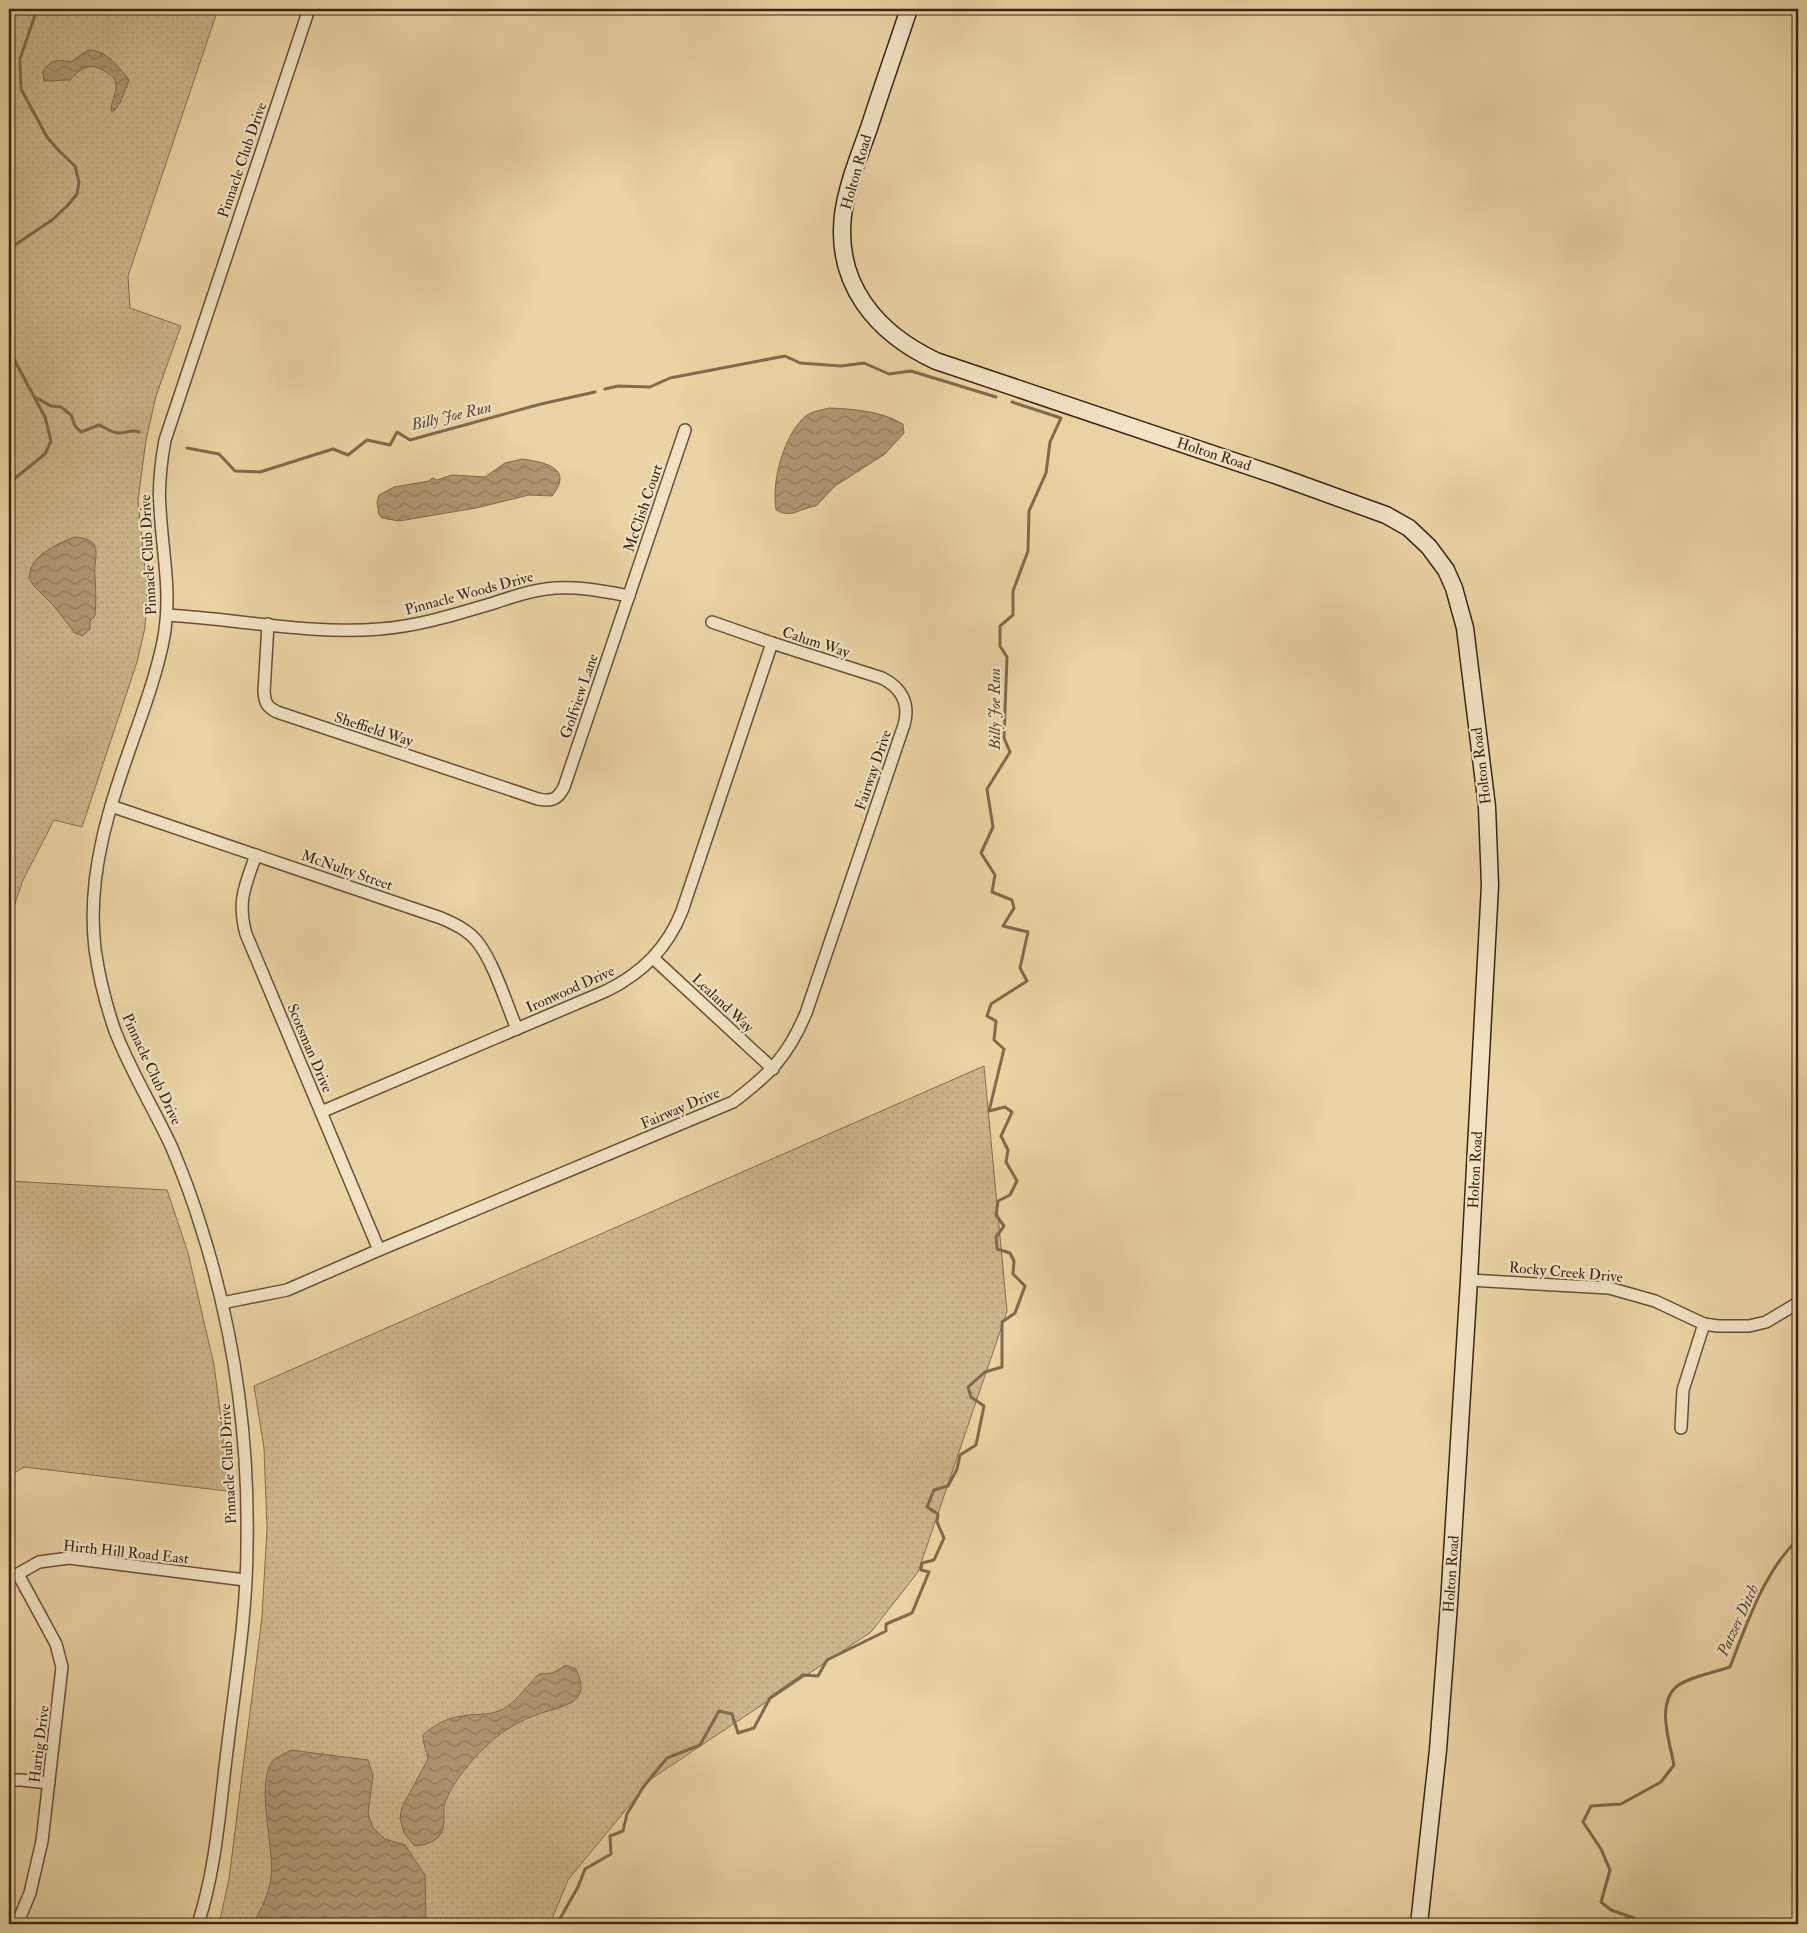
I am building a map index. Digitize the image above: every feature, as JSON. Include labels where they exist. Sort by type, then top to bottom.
[{"type":"street","name":"Pinnacle Club Drive","points":[[198,1924],[213,1862],[241,1633],[247,1548],[244,1444],[238,1386],[222,1304],[202,1228],[176,1159],[116,1033],[101,981],[94,938],[94,886],[102,834],[155,675],[165,635],[167,573],[159,502],[165,440],[309,9]]},
{"type":"street","name":"Holton Road","points":[[909,9],[856,167],[844,214],[842,244],[850,275],[857,293],[874,318],[903,343],[936,361],[1278,476],[1386,515],[1409,528],[1429,547],[1446,570],[1454,588],[1465,628],[1487,807],[1490,860],[1470,1280],[1438,1750],[1419,1924]]},
{"type":"street","name":"McClish Court","points":[[629,596],[686,430]]},
{"type":"street","name":"Pinnacle Woods Drive","points":[[167,615],[219,618],[323,631],[379,629],[449,616],[524,593],[548,588],[596,590],[629,596]]},
{"type":"street","name":"Golfview Lane","points":[[551,801],[560,794],[564,787],[629,596]]},
{"type":"street","name":"Calum Way","points":[[712,622],[882,678],[895,686],[905,699]]},
{"type":"street","name":"Sheffield Way","points":[[268,624],[264,701],[269,708],[538,799],[551,801]]},
{"type":"street","name":"Ironwood Drive","points":[[321,1112],[617,986],[636,974],[653,958],[668,938],[682,911],[772,643]]},
{"type":"street","name":"Fairway Drive","points":[[222,1304],[287,1290],[378,1250],[733,1102],[772,1069],[794,1040],[806,1013],[904,725],[906,716],[905,699]]},
{"type":"street","name":"McNulty Street","points":[[111,806],[441,918],[459,926],[479,943],[487,956],[517,1029]]},
{"type":"street","name":"Scotsman Drive","points":[[256,855],[242,898],[242,920],[246,934],[378,1250]]},
{"type":"street","name":"Lealand Way","points":[[653,958],[772,1069]]},
{"type":"street","name":"Rocky Creek Drive","points":[[1470,1280],[1609,1288],[1655,1301],[1704,1324],[1734,1327],[1766,1322],[1798,1303]]},
{"type":"street","points":[[1681,1428],[1683,1390],[1704,1324]]},
{"type":"street","name":"Hirth Hill Road East","points":[[13,1576],[38,1562],[69,1558],[245,1580]]},
{"type":"street","name":"Hartig Drive","points":[[13,1576],[56,1644],[62,1667],[42,1841],[30,1893],[17,1924]]},
{"type":"street","points":[[9,1780],[49,1783]]},
{"type":"shaded area","points":[[9,9],[218,9],[128,276],[130,308],[181,326],[156,396],[146,440],[138,500],[147,589],[145,628],[137,662],[82,827],[54,820],[23,880],[9,921]]},
{"type":"shaded area","points":[[984,1066],[1007,1311],[918,1572],[871,1632],[651,1779],[568,1880],[550,1924],[219,1924],[229,1879],[262,1617],[267,1528],[264,1448],[254,1386]]},
{"type":"shaded area","points":[[9,1181],[167,1190],[188,1253],[214,1365],[222,1426],[227,1491],[24,1467],[9,1476]]},
{"type":"water","points":[[88,50],[106,56],[117,65],[129,80],[120,103],[114,111],[111,111],[116,90],[114,78],[100,69],[86,67],[70,80],[44,81],[43,71],[49,65],[59,61],[71,62]]},
{"type":"water","points":[[829,408],[858,410],[886,416],[903,424],[904,433],[885,454],[835,486],[816,506],[792,513],[776,510],[775,499],[778,472],[781,459],[792,433],[807,415]]},
{"type":"water","points":[[522,459],[547,464],[558,472],[560,478],[558,486],[552,496],[529,495],[476,508],[399,521],[382,518],[379,515],[377,502],[379,495],[394,487],[429,481],[432,478],[437,480],[452,475],[485,477],[505,463]]},
{"type":"water","points":[[75,537],[91,541],[96,550],[95,616],[90,621],[90,629],[82,636],[75,633],[29,578],[32,566],[40,556],[57,545]]},
{"type":"water","points":[[566,1665],[576,1669],[581,1690],[578,1697],[564,1706],[520,1722],[496,1737],[474,1759],[454,1785],[445,1803],[444,1825],[439,1836],[428,1843],[415,1846],[404,1833],[400,1818],[402,1807],[428,1759],[423,1735],[439,1723],[450,1719],[499,1711],[518,1697],[539,1674],[553,1673]]},
{"type":"water","points":[[291,1750],[368,1760],[373,1776],[368,1813],[373,1828],[385,1839],[405,1845],[425,1875],[426,1924],[253,1924],[267,1895],[271,1877],[265,1798],[268,1769],[274,1760]]},
{"type":"waterway","points":[[9,249],[52,220],[67,206],[77,194],[79,182],[75,166],[47,137],[21,89],[20,59],[37,9]]},
{"type":"waterway","points":[[9,350],[45,417],[51,441],[45,454],[9,483]]},
{"type":"waterway","name":"Billy Joe Run","points":[[605,389],[618,386],[650,387],[670,378],[785,356],[800,363],[841,366],[864,363],[889,374],[911,371],[996,397]]},
{"type":"waterway","name":"Billy Joe Run","points":[[187,448],[219,454],[235,471],[260,472],[333,449],[348,455],[367,440],[390,445],[397,432],[410,440],[541,404],[595,392]]},
{"type":"waterway","name":"Billy Joe Run","points":[[35,397],[51,406],[61,407],[71,415],[75,426],[81,432],[99,425],[116,433],[139,432]]},
{"type":"waterway","name":"Billy Joe Run","points":[[557,1924],[578,1887],[585,1869],[611,1854],[610,1836],[623,1831],[627,1814],[644,1786],[667,1758],[700,1745],[719,1711],[732,1714],[738,1733],[754,1728],[770,1698],[803,1675],[818,1676],[827,1660],[886,1631],[886,1624],[912,1613],[929,1572],[921,1570],[922,1563],[934,1560],[944,1538],[937,1522],[938,1514],[927,1507],[934,1490],[948,1486],[957,1469],[960,1455],[976,1445],[984,1406],[971,1397],[968,1387],[985,1372],[1002,1367],[1002,1322],[1015,1313],[1025,1286],[1013,1274],[1014,1261],[1010,1253],[997,1249],[996,1237],[1004,1226],[996,1215],[998,1201],[1010,1195],[1017,1181],[1006,1162],[1008,1150],[1001,1136],[1012,1112],[1005,1107],[989,1111],[1004,1049],[994,1040],[996,1021],[987,1016],[991,1004],[1027,981],[1020,968],[1028,932],[1003,926],[1014,908],[1012,900],[992,892],[995,875],[981,853],[993,827],[987,789],[1010,752],[1004,738],[1007,657],[1000,646],[1000,626],[1013,615],[1013,591],[1028,551],[1029,511],[1046,473],[1050,442],[1061,418],[1012,402]]},
{"type":"waterway","name":"Patzer Ditch","points":[[1637,1924],[1634,1918],[1611,1910],[1601,1902],[1610,1870],[1601,1849],[1583,1822],[1591,1806],[1621,1804],[1661,1782],[1674,1765],[1666,1725],[1667,1704],[1670,1695],[1681,1683],[1730,1667],[1766,1582],[1786,1552],[1798,1539]]}]
